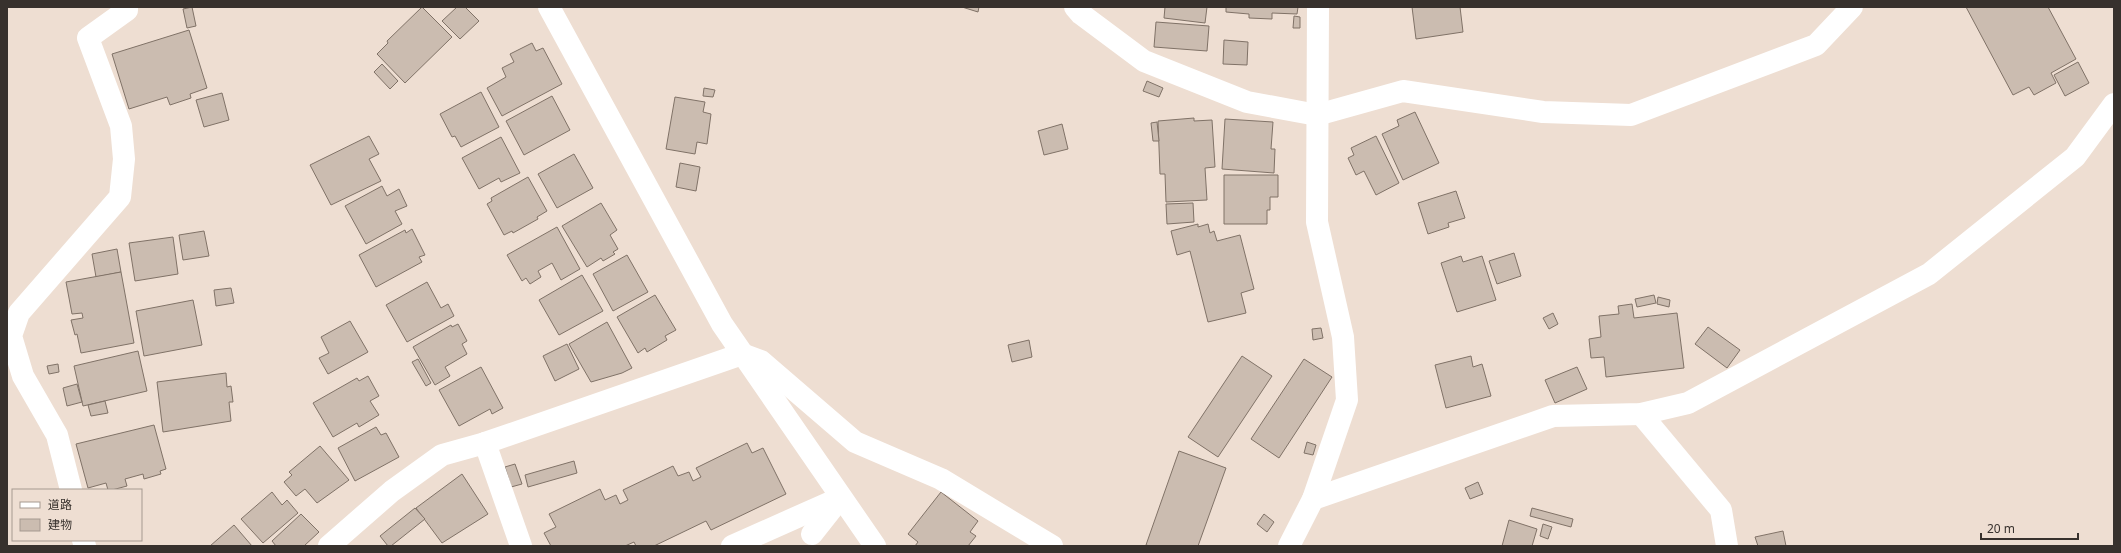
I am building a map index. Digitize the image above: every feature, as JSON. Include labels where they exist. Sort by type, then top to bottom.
[{"type":"street","points":[[71,489],[57,435],[23,376],[11,336],[19,313],[120,197],[124,159],[121,126],[88,38],[127,10],[127,7]]},
{"type":"street","points":[[549,7],[722,324],[840,498],[876,546]]},
{"type":"street","points":[[1075,7],[1081,14],[1144,61],[1247,102],[1317,115],[1403,91],[1543,112],[1630,115],[1816,45],[1852,7]]},
{"type":"street","points":[[1288,546],[1313,499],[1348,400],[1343,337],[1318,222],[1318,7]]},
{"type":"street","points":[[1313,499],[1553,416],[1641,414],[1688,403],[1929,274],[2075,157],[2114,104]]},
{"type":"street","points":[[329,546],[392,491],[442,455],[485,443],[742,354],[761,361],[855,442],[941,479],[1052,546]]},
{"type":"street","points":[[1641,414],[1721,510],[1727,546]]},
{"type":"street","points":[[485,443],[521,546]]},
{"type":"street","points":[[732,546],[840,498]]},
{"type":"street","points":[[797,517],[816,540],[840,498]]},
{"type":"building","points":[[192,7],[196,26],[187,28],[183,9]]},
{"type":"building","points":[[422,7],[452,37],[405,83],[377,54],[388,43],[387,41]]},
{"type":"building","points":[[457,7],[465,7],[479,21],[460,39],[442,21]]},
{"type":"building","points":[[962,7],[979,7],[978,12]]},
{"type":"building","points":[[1165,7],[1207,7],[1205,23],[1164,18]]},
{"type":"building","points":[[1226,7],[1298,7],[1297,14],[1272,13],[1272,19],[1249,18],[1249,14],[1226,12]]},
{"type":"building","points":[[1412,7],[1460,7],[1463,32],[1416,39]]},
{"type":"building","points":[[1966,7],[2048,7],[2076,59],[2051,73],[2056,83],[2034,95],[2029,87],[2013,95]]},
{"type":"building","points":[[1294,16],[1300,17],[1300,28],[1293,28]]},
{"type":"building","points":[[1156,22],[1209,26],[1207,51],[1154,47]]},
{"type":"building","points":[[189,30],[207,88],[190,94],[191,98],[170,105],[167,97],[129,109],[112,54]]},
{"type":"building","points":[[1224,40],[1248,42],[1247,65],[1223,64]]},
{"type":"building","points":[[532,43],[536,51],[543,48],[562,84],[502,116],[487,88],[506,77],[502,68],[514,62],[510,54]]},
{"type":"building","points":[[2078,62],[2089,83],[2065,96],[2054,75]]},
{"type":"building","points":[[382,64],[398,81],[390,89],[374,72]]},
{"type":"building","points":[[1147,81],[1163,88],[1159,97],[1143,91]]},
{"type":"building","points":[[704,88],[715,90],[713,97],[703,96]]},
{"type":"building","points":[[481,92],[499,127],[461,147],[455,136],[452,137],[440,114]]},
{"type":"building","points":[[222,93],[229,120],[204,127],[196,100]]},
{"type":"building","points":[[552,96],[570,130],[524,155],[506,121]]},
{"type":"building","points":[[675,97],[705,102],[703,112],[711,114],[707,144],[697,142],[695,154],[666,149]]},
{"type":"building","points":[[1415,112],[1439,163],[1403,180],[1382,134],[1399,126],[1397,120]]},
{"type":"building","points":[[1194,118],[1194,121],[1212,120],[1215,167],[1205,168],[1207,200],[1166,202],[1165,174],[1160,174],[1158,121]]},
{"type":"building","points":[[1225,119],[1273,122],[1271,149],[1275,149],[1274,173],[1222,169]]},
{"type":"building","points":[[1157,122],[1159,141],[1153,141],[1151,123]]},
{"type":"building","points":[[1062,124],[1068,149],[1044,155],[1038,131]]},
{"type":"building","points":[[369,136],[379,154],[369,159],[381,181],[331,205],[310,165]]},
{"type":"building","points":[[1376,136],[1399,183],[1376,195],[1364,171],[1356,175],[1348,158],[1354,155],[1351,148]]},
{"type":"building","points":[[501,137],[520,173],[501,182],[499,178],[479,189],[462,158]]},
{"type":"building","points":[[574,154],[593,188],[557,208],[538,174]]},
{"type":"building","points":[[680,163],[700,167],[696,191],[676,187]]},
{"type":"building","points":[[1224,175],[1278,175],[1278,197],[1270,197],[1270,210],[1267,210],[1267,224],[1224,224]]},
{"type":"building","points":[[528,177],[547,211],[537,217],[538,219],[513,233],[512,231],[504,235],[487,204],[492,201],[491,198]]},
{"type":"building","points":[[382,186],[387,196],[399,189],[407,206],[395,211],[402,224],[366,244],[345,206]]},
{"type":"building","points":[[1456,191],[1465,218],[1448,223],[1449,227],[1428,234],[1418,203]]},
{"type":"building","points":[[601,203],[617,230],[610,235],[618,249],[613,252],[615,254],[603,261],[601,258],[587,267],[562,226]]},
{"type":"building","points":[[1193,203],[1194,222],[1167,224],[1166,204]]},
{"type":"building","points":[[1198,224],[1198,227],[1208,224],[1210,233],[1214,231],[1217,241],[1240,235],[1254,289],[1241,293],[1246,313],[1208,322],[1190,251],[1177,255],[1171,231]]},
{"type":"building","points":[[557,227],[580,269],[561,280],[552,263],[538,271],[541,277],[530,284],[526,278],[522,281],[507,255]]},
{"type":"building","points":[[412,229],[425,255],[419,257],[422,262],[376,287],[359,255],[405,230],[406,233]]},
{"type":"building","points":[[204,231],[209,256],[183,260],[179,235]]},
{"type":"building","points":[[173,237],[178,274],[135,281],[129,243]]},
{"type":"building","points":[[117,249],[121,272],[96,277],[92,254]]},
{"type":"building","points":[[1514,253],[1521,276],[1497,284],[1489,261]]},
{"type":"building","points":[[627,255],[648,292],[613,311],[593,274]]},
{"type":"building","points":[[1461,256],[1463,262],[1482,256],[1496,300],[1457,312],[1441,263]]},
{"type":"building","points":[[121,272],[134,343],[81,353],[77,334],[75,335],[71,320],[83,318],[82,313],[72,314],[66,282]]},
{"type":"building","points":[[582,275],[603,311],[559,335],[539,300]]},
{"type":"building","points":[[427,282],[441,308],[448,304],[454,316],[407,342],[386,305]]},
{"type":"building","points":[[231,288],[234,303],[216,306],[214,290]]},
{"type":"building","points":[[655,295],[676,330],[665,336],[667,340],[647,352],[645,348],[638,353],[617,317]]},
{"type":"building","points":[[1654,295],[1656,303],[1637,307],[1635,299]]},
{"type":"building","points":[[1658,297],[1670,300],[1669,307],[1657,304]]},
{"type":"building","points":[[193,300],[202,345],[144,356],[136,311]]},
{"type":"building","points":[[1632,304],[1634,318],[1677,313],[1684,368],[1606,377],[1604,357],[1591,358],[1589,339],[1601,337],[1599,316],[1619,314],[1618,306]]},
{"type":"building","points":[[1553,313],[1558,324],[1549,329],[1543,318]]},
{"type":"building","points":[[350,321],[368,352],[328,374],[319,358],[329,353],[321,337]]},
{"type":"building","points":[[607,322],[632,368],[622,373],[591,382],[569,344]]},
{"type":"building","points":[[458,324],[467,341],[462,344],[467,354],[445,367],[450,376],[435,385],[413,347],[451,325],[452,327]]},
{"type":"building","points":[[1708,327],[1740,350],[1727,368],[1695,344]]},
{"type":"building","points":[[1321,328],[1323,338],[1313,340],[1312,329]]},
{"type":"building","points":[[1029,340],[1032,357],[1012,362],[1008,345]]},
{"type":"building","points":[[567,344],[579,369],[555,381],[543,356]]},
{"type":"building","points":[[138,351],[147,391],[83,406],[74,366]]},
{"type":"building","points":[[1242,356],[1272,376],[1218,457],[1188,437]]},
{"type":"building","points":[[1471,356],[1473,367],[1482,364],[1491,396],[1446,408],[1435,365]]},
{"type":"building","points":[[418,359],[431,383],[426,386],[412,362]]},
{"type":"building","points":[[1304,359],[1332,377],[1279,458],[1251,439]]},
{"type":"building","points":[[58,364],[59,372],[49,374],[47,366]]},
{"type":"building","points":[[481,367],[503,408],[492,414],[490,409],[459,426],[439,390]]},
{"type":"building","points":[[1577,367],[1587,389],[1555,403],[1545,380]]},
{"type":"building","points":[[226,373],[227,387],[231,386],[233,402],[229,402],[231,421],[163,432],[157,382]]},
{"type":"building","points":[[368,376],[379,396],[370,401],[379,415],[359,427],[357,423],[333,437],[313,403],[357,378],[359,381]]},
{"type":"building","points":[[77,384],[82,402],[67,406],[63,388]]},
{"type":"building","points":[[105,401],[108,413],[91,416],[88,405]]},
{"type":"building","points":[[154,425],[166,469],[160,471],[161,474],[144,479],[143,474],[125,479],[127,486],[116,489],[108,489],[106,483],[88,488],[76,444]]},
{"type":"building","points":[[376,427],[381,435],[386,433],[399,457],[355,481],[338,448]]},
{"type":"building","points":[[1307,442],[1316,445],[1313,455],[1304,453]]},
{"type":"building","points":[[747,443],[752,453],[763,448],[786,494],[711,530],[706,521],[654,546],[636,546],[634,542],[625,546],[551,546],[544,533],[556,527],[549,514],[600,489],[605,500],[616,495],[620,504],[628,500],[623,490],[673,466],[678,476],[689,472],[693,481],[701,477],[696,468]]},
{"type":"building","points":[[320,446],[349,480],[317,503],[305,489],[296,496],[284,482],[292,475],[289,472]]},
{"type":"building","points":[[1179,451],[1226,468],[1198,546],[1146,545]]},
{"type":"building","points":[[574,461],[577,473],[528,487],[525,475]]},
{"type":"building","points":[[515,464],[522,484],[511,487],[505,467]]},
{"type":"building","points":[[462,474],[488,514],[442,543],[416,508]]},
{"type":"building","points":[[1478,482],[1483,494],[1470,499],[1465,488]]},
{"type":"building","points":[[272,492],[282,505],[287,500],[298,513],[263,543],[241,519]]},
{"type":"building","points":[[941,492],[978,521],[970,532],[976,536],[968,546],[915,546],[918,542],[908,534]]},
{"type":"building","points":[[415,508],[425,519],[391,546],[388,546],[380,536]]},
{"type":"building","points":[[1532,508],[1573,519],[1571,527],[1530,516]]},
{"type":"building","points":[[301,514],[319,532],[304,546],[276,546],[272,541]]},
{"type":"building","points":[[1264,514],[1274,522],[1267,532],[1257,524]]},
{"type":"building","points":[[1509,520],[1537,529],[1532,546],[1502,546]]},
{"type":"building","points":[[1543,524],[1552,527],[1548,539],[1540,536]]},
{"type":"building","points":[[234,525],[252,546],[210,546]]},
{"type":"building","points":[[1783,531],[1786,546],[1758,546],[1755,537]]}]
